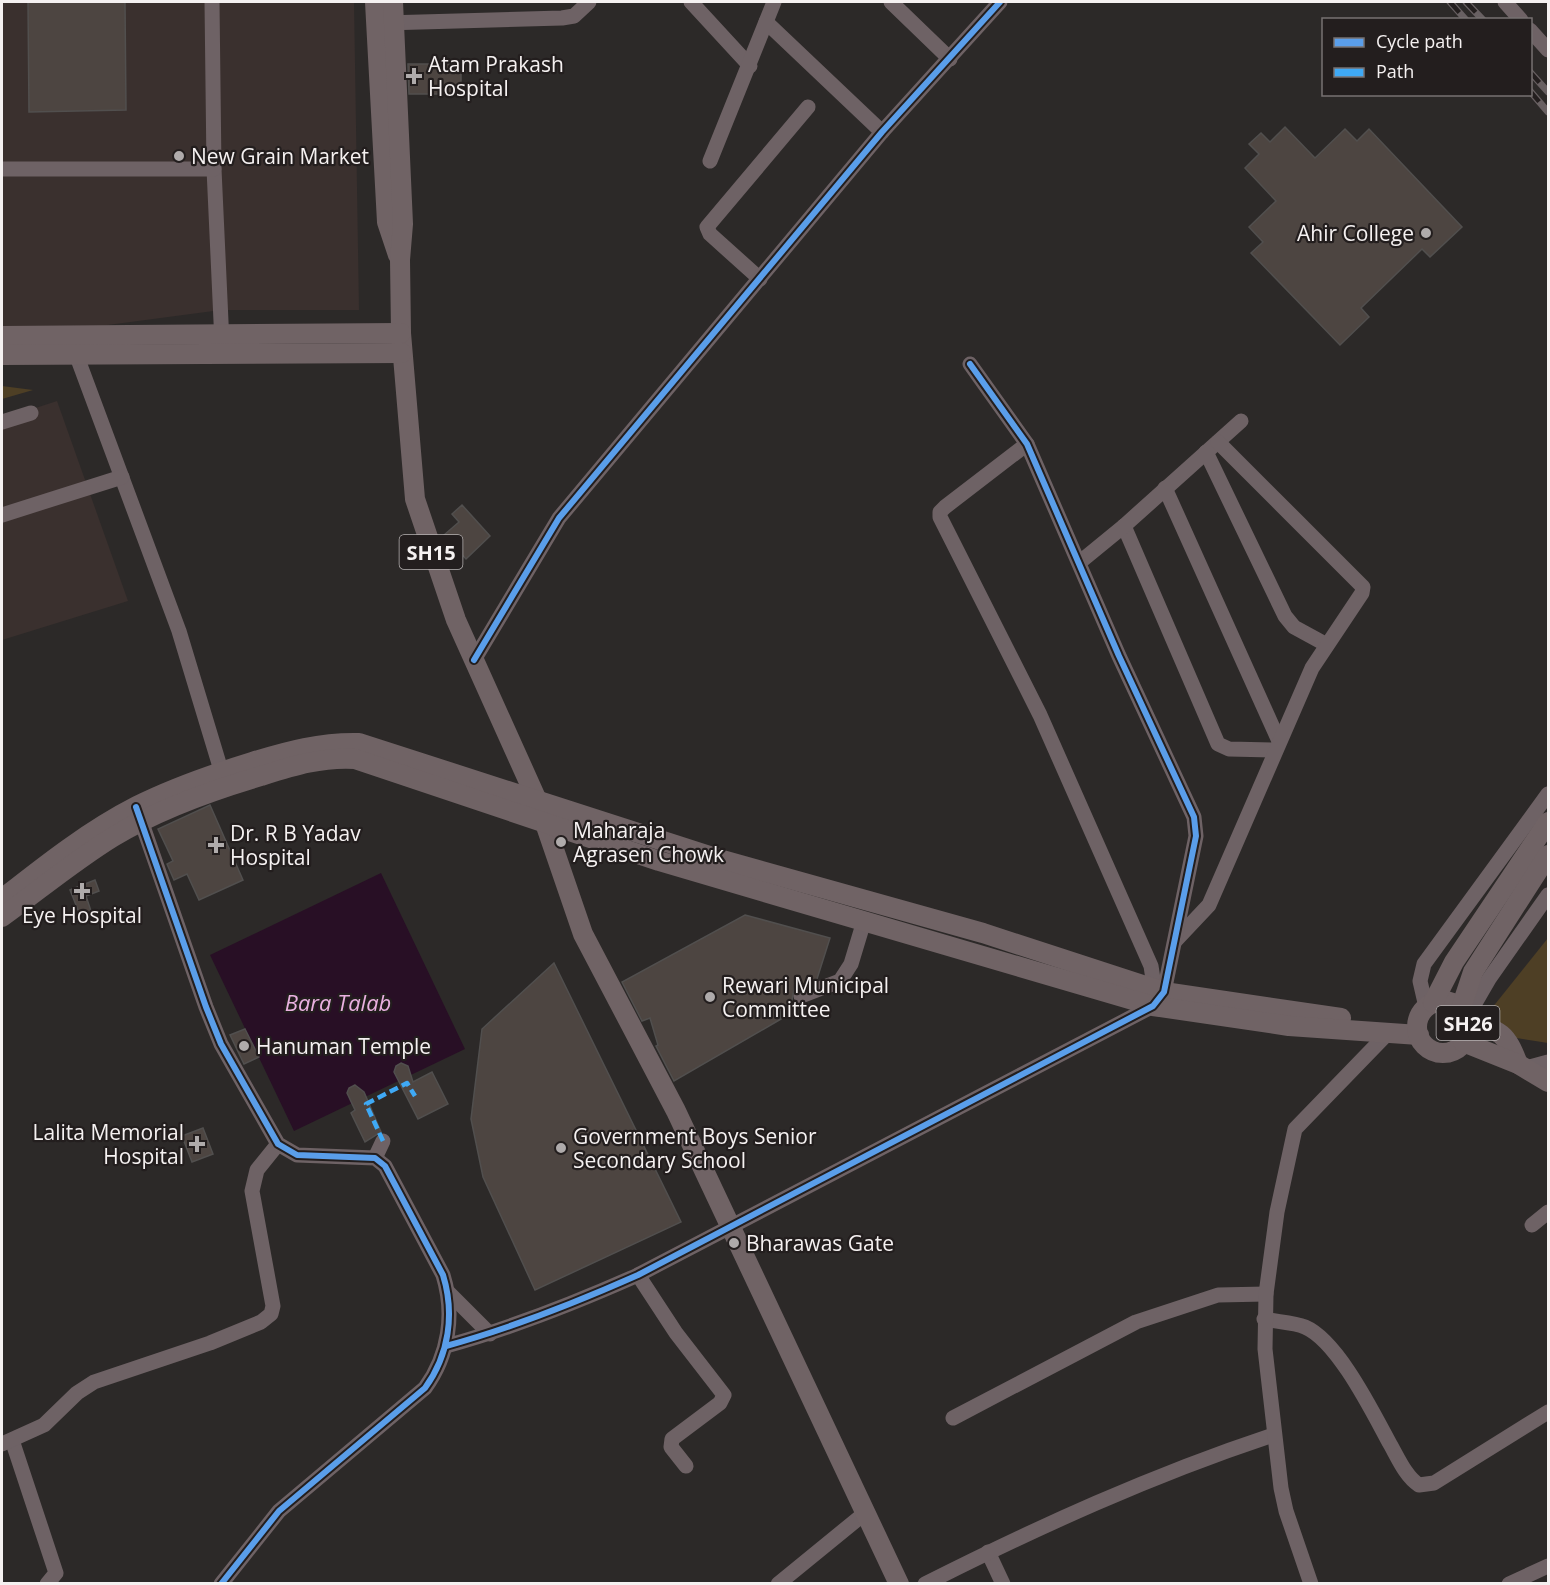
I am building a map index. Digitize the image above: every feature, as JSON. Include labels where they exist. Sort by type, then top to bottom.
[{"type":"main road","name":"SH15","points":[[375,2],[385,24],[403,224],[400,260],[401,333],[415,499],[456,620],[537,800],[545,823]]},
{"type":"main road","name":"SH15","points":[[385,24],[393,2]]},
{"type":"main road","points":[[2,355],[152,356],[222,344],[401,333]]},
{"type":"main road","points":[[2,336],[71,335],[402,353]]},
{"type":"main road","points":[[2,899],[88,836],[138,814],[224,779],[323,743],[359,743],[722,860],[983,933],[1152,997],[1332,1017],[1418,1030]]},
{"type":"main road","points":[[224,779],[322,759],[355,759],[659,861],[864,921],[1240,1020],[1386,1035],[1418,1030]]},
{"type":"main road","points":[[2,918],[112,837],[138,814]]},
{"type":"main road","name":"SH26","points":[[1548,822],[1469,938],[1430,1005],[1418,1030],[1423,1042],[1435,1051],[1451,1051],[1465,1023],[1464,991],[1486,951],[1548,855]]},
{"type":"main road","points":[[545,823],[583,934],[676,1112],[732,1227],[899,1584]]},
{"type":"main road","name":"SH26","points":[[1430,1005],[1448,1001],[1465,1023]]},
{"type":"main road","points":[[1465,1023],[1496,1030],[1508,1041],[1522,1066],[1548,1083]]},
{"type":"street","points":[[212,2],[214,170],[222,344]]},
{"type":"street","points":[[385,24],[562,18],[574,15],[589,2]]},
{"type":"street","points":[[691,2],[750,66]]},
{"type":"street","points":[[710,161],[774,2]]},
{"type":"street","points":[[891,2],[950,59]]},
{"type":"street","points":[[474,660],[559,518],[882,132],[1000,2]]},
{"type":"street","points":[[1505,2],[1519,18]]},
{"type":"street","points":[[766,22],[882,132]]},
{"type":"street","points":[[1532,32],[1548,50]]},
{"type":"street","points":[[760,279],[710,234],[708,227],[808,106]]},
{"type":"street","points":[[2,169],[214,170]]},
{"type":"street","points":[[71,335],[75,355],[179,631],[224,779]]},
{"type":"street","points":[[446,1346],[490,1334],[565,1308],[638,1275],[732,1227],[1152,997],[1176,940],[1196,825],[1027,444],[970,364]]},
{"type":"street","points":[[2,422],[31,413]]},
{"type":"street","points":[[1080,562],[1124,526],[1241,421]]},
{"type":"street","points":[[1176,940],[1209,905],[1312,668],[1362,593],[1363,587],[1218,441]]},
{"type":"street","points":[[1027,444],[945,507],[940,512],[940,517],[1040,715],[1151,966],[1152,997]]},
{"type":"street","points":[[1206,452],[1285,616],[1294,627],[1328,645]]},
{"type":"street","points":[[2,515],[122,477]]},
{"type":"street","points":[[1165,488],[1277,745]]},
{"type":"street","points":[[1124,526],[1215,740],[1229,749],[1277,745]]},
{"type":"street","points":[[1430,1005],[1420,981],[1424,964],[1548,794]]},
{"type":"street","points":[[138,814],[213,1026],[278,1144],[297,1155],[375,1158],[385,1166],[443,1275],[448,1292],[449,1326],[446,1346],[439,1366],[424,1388],[279,1511],[221,1584]]},
{"type":"street","points":[[1465,1023],[1489,979],[1548,895]]},
{"type":"street","points":[[801,996],[840,981],[851,964],[864,921]]},
{"type":"street","points":[[1311,1584],[1286,1511],[1273,1435],[1264,1319],[1277,1212],[1295,1129],[1386,1035]]},
{"type":"street","points":[[1522,1066],[1548,1062]]},
{"type":"street","points":[[375,1158],[383,1141]]},
{"type":"street","points":[[46,1584],[56,1573],[7,1442],[44,1425],[77,1393],[94,1382],[210,1343],[261,1322],[271,1314],[273,1306],[253,1181],[257,1170],[278,1144]]},
{"type":"street","points":[[1532,1225],[1548,1212]]},
{"type":"street","points":[[638,1275],[676,1333],[724,1395],[720,1403],[672,1439],[671,1447],[686,1466]]},
{"type":"street","points":[[448,1292],[490,1334]]},
{"type":"street","points":[[953,1418],[1137,1322],[1218,1295],[1266,1294]]},
{"type":"street","points":[[1264,1319],[1304,1326],[1319,1337],[1351,1375],[1399,1460],[1413,1481],[1419,1485],[1434,1483],[1548,1412]]},
{"type":"street","points":[[925,1584],[1118,1491],[1194,1461],[1273,1435]]},
{"type":"street","points":[[778,1584],[865,1513]]},
{"type":"street","points":[[988,1552],[1003,1584]]},
{"type":"street","points":[[1509,1584],[1548,1566]]},
{"type":"shaded area","name":"New Grain Market","points":[[2,2],[354,2],[359,310],[221,310],[2,339]]},
{"type":"shaded area","points":[[2,386],[33,390],[2,399]]},
{"type":"shaded area","points":[[57,401],[128,601],[2,640],[2,419]]},
{"type":"shaded area","points":[[1548,938],[1548,1043],[1478,1032],[1488,1013]]},
{"type":"water","name":"Bara Talab","points":[[381,873],[465,1049],[294,1131],[210,955]]},
{"type":"building","points":[[28,2],[125,2],[126,110],[29,112]]},
{"type":"building","points":[[408,64],[461,64],[461,94],[409,94]]},
{"type":"building","name":"Ahir College","points":[[1285,127],[1315,158],[1345,129],[1357,141],[1369,129],[1462,227],[1430,257],[1422,249],[1361,308],[1369,317],[1340,345],[1251,253],[1263,242],[1249,227],[1276,201],[1245,168],[1259,154],[1249,144],[1261,133],[1270,142]]},
{"type":"building","points":[[462,505],[490,536],[466,559],[444,535],[459,522],[452,514]]},
{"type":"building","points":[[210,805],[243,880],[199,900],[187,874],[174,880],[167,864],[173,861],[158,829]]},
{"type":"building","points":[[95,880],[99,891],[86,896],[91,911],[80,915],[70,890]]},
{"type":"building","name":"Rewari Municipal Committee","points":[[745,915],[830,938],[817,979],[794,989],[792,1000],[780,1010],[781,1019],[674,1081],[656,1046],[658,1045],[650,1018],[642,1021],[622,982]]},
{"type":"building","name":"Government Boys Senior Secondary School","points":[[554,963],[681,1222],[535,1290],[483,1177],[471,1119],[482,1029]]},
{"type":"building","name":"Hanuman Temple","points":[[245,1029],[259,1057],[244,1064],[230,1035]]},
{"type":"building","points":[[401,1063],[408,1066],[413,1082],[432,1072],[448,1104],[418,1119],[394,1072],[396,1066]]},
{"type":"building","points":[[355,1085],[364,1092],[381,1132],[365,1142],[351,1113],[355,1110],[347,1093],[349,1088]]},
{"type":"building","points":[[203,1128],[213,1154],[192,1162],[182,1136]]},
{"type":"railway","points":[[1450,2],[1464,18]]},
{"type":"railway","points":[[1466,2],[1481,18]]},
{"type":"railway","points":[[1532,74],[1548,92]]},
{"type":"railway","points":[[1532,93],[1548,112]]},
{"type":"marked path","points":[[383,1141],[366,1104],[407,1083],[415,1096]]},
{"type":"cycle path","points":[[474,660],[559,518],[882,132],[1000,2]]},
{"type":"cycle path","points":[[446,1346],[543,1314],[638,1275],[1153,1006],[1164,992],[1196,836],[1194,817],[1119,656],[1027,444],[970,364]]},
{"type":"cycle path","points":[[136,807],[221,1044],[278,1144],[297,1155],[375,1158],[385,1166],[443,1275],[449,1304],[448,1334],[440,1362],[425,1388],[279,1511],[221,1584]]},
{"type":"place","name":"Atam Prakash Hospital","points":[[414,76]]},
{"type":"place","name":"New Grain Market","points":[[179,156]]},
{"type":"place","name":"Ahir College","points":[[1426,233]]},
{"type":"place","name":"Maharaja Agrasen Chowk","points":[[561,842]]},
{"type":"place","name":"Dr. R B Yadav Hospital","points":[[216,845]]},
{"type":"place","name":"Eye Hospital","points":[[82,891]]},
{"type":"place","name":"Rewari Municipal Committee","points":[[710,997]]},
{"type":"place","name":"Hanuman Temple","points":[[244,1046]]},
{"type":"place","name":"Lalita Memorial Hospital","points":[[197,1144]]},
{"type":"place","name":"Government Boys Senior Secondary School","points":[[561,1148]]},
{"type":"place","name":"Bharawas Gate","points":[[734,1243]]}]
